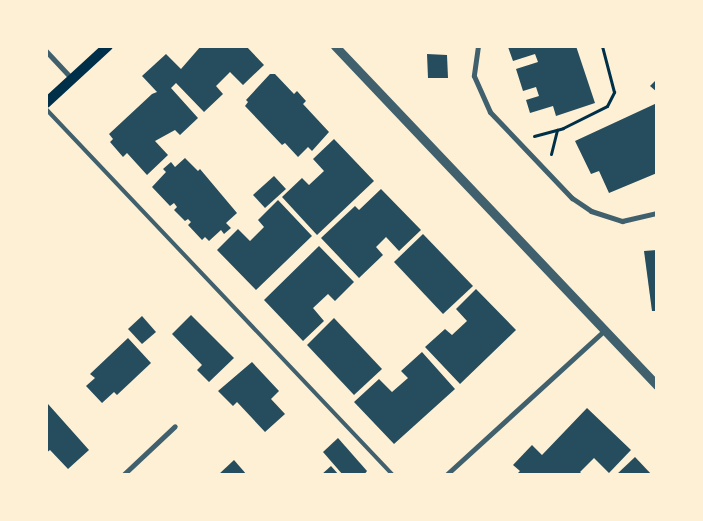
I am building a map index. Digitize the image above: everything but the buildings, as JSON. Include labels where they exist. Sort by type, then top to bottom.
[{"type":"main road","points":[[46,103],[108,46]]},
{"type":"street","points":[[335,46],[657,385]]},
{"type":"street","points":[[478,46],[474,76],[490,112],[572,198],[590,211],[622,221],[657,214]]},
{"type":"street","points":[[46,51],[72,79]]},
{"type":"street","points":[[446,475],[606,330]]},
{"type":"street","points":[[124,475],[175,426]]},
{"type":"lane","points":[[46,109],[393,475]]},
{"type":"path","points":[[534,136],[557,130],[604,109],[614,92],[602,46]]},
{"type":"path","points":[[551,154],[557,130]]}]
